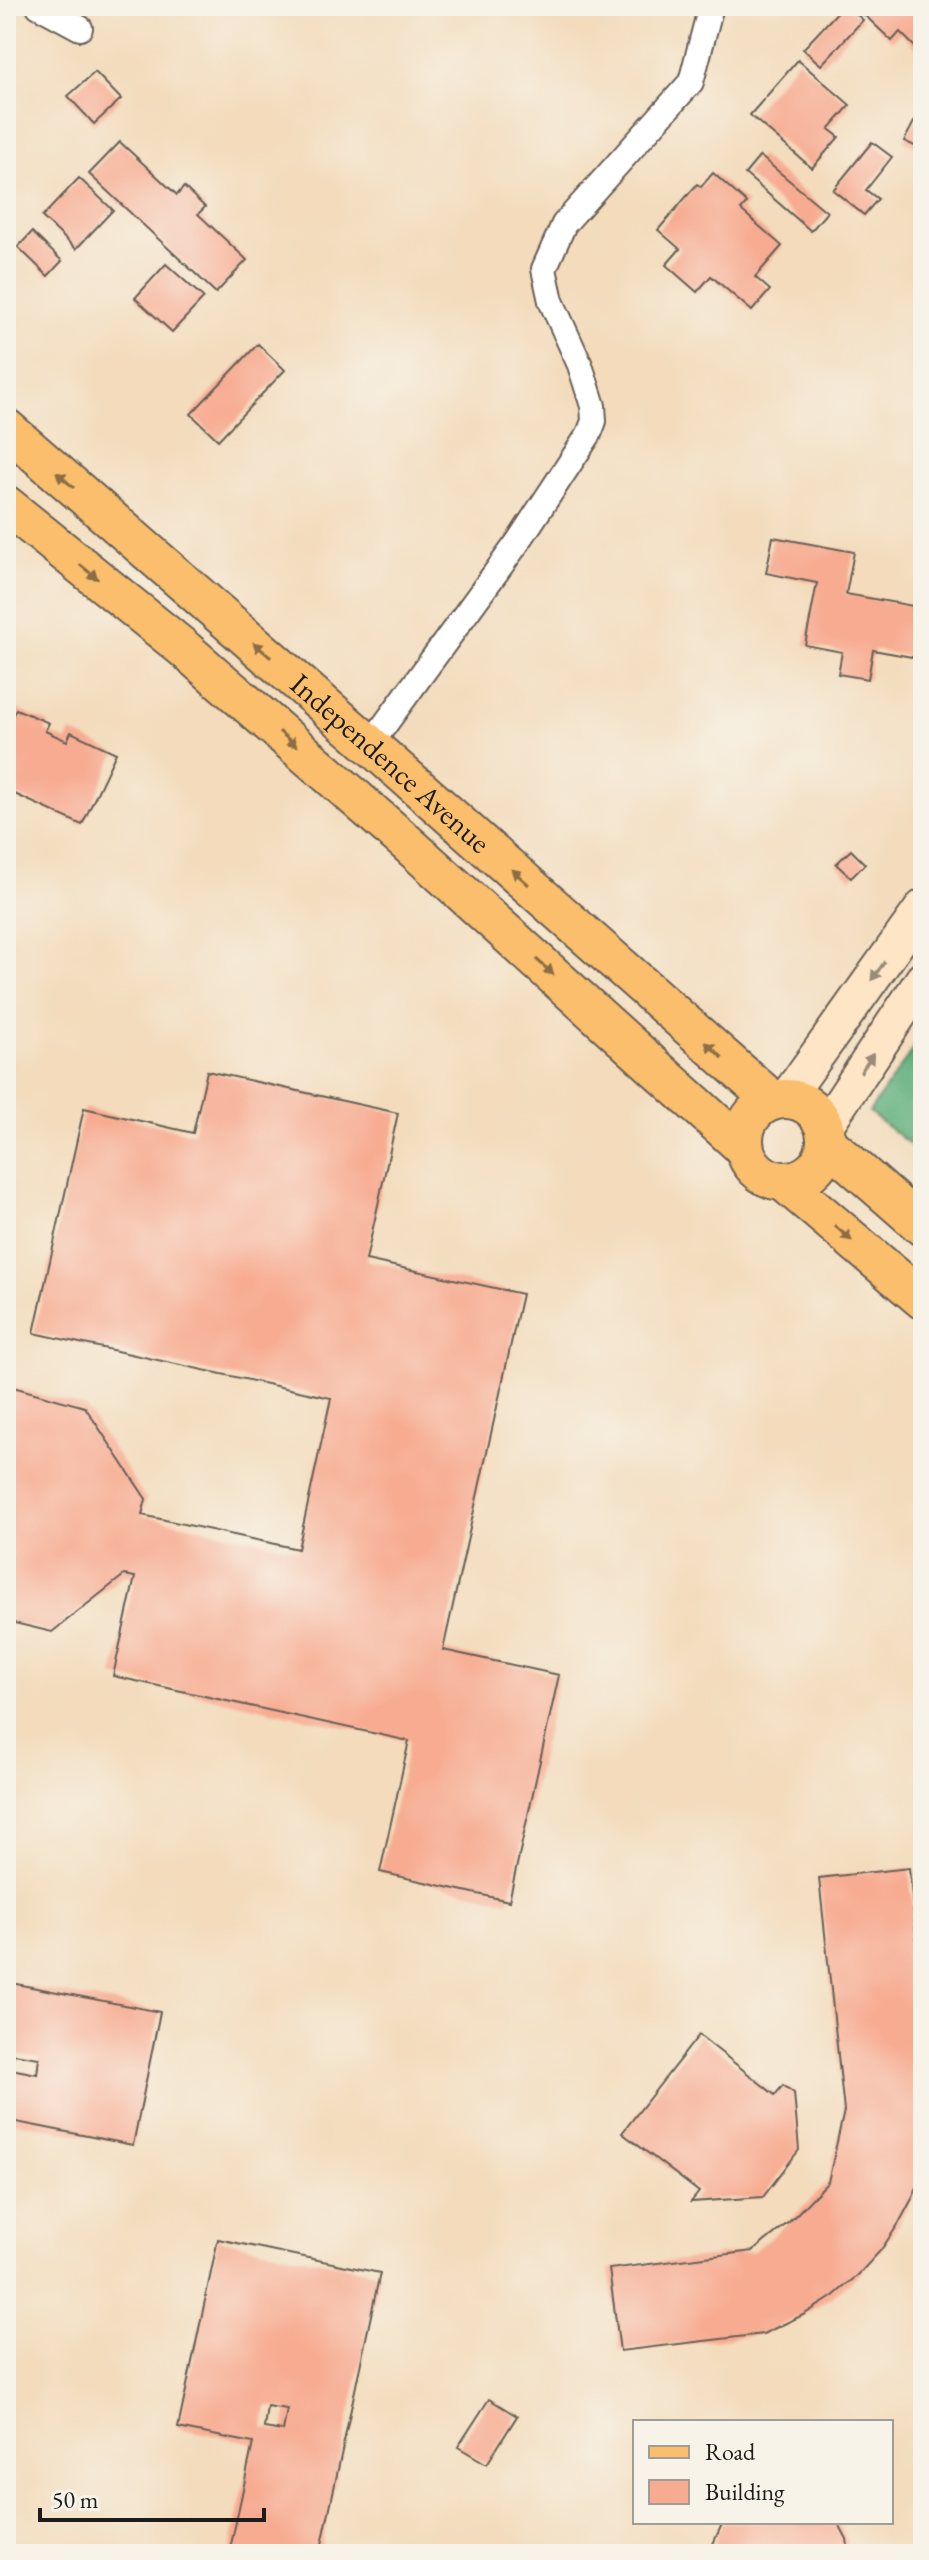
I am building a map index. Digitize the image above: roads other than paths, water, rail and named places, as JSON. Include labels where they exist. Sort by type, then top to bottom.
[{"type":"main road","name":"Independence Avenue","points":[[6,428],[779,1100]]},
{"type":"main road","name":"Independence Avenue","points":[[6,505],[206,667],[702,1107],[744,1148]]},
{"type":"main road","points":[[779,1100],[809,1107],[818,1116],[825,1135],[823,1157],[813,1170],[800,1179],[784,1182],[758,1172],[744,1148],[747,1125],[762,1106],[779,1100]]},
{"type":"main road","points":[[825,1135],[923,1227]]},
{"type":"main road","points":[[784,1182],[923,1300]]},
{"type":"street","points":[[39,6],[80,28]]},
{"type":"street","points":[[370,745],[518,542],[589,434],[594,421],[593,406],[580,365],[551,301],[544,269],[564,224],[691,82],[711,6]]},
{"type":"street","points":[[779,1100],[923,907]]},
{"type":"street","points":[[825,1135],[923,979]]}]
